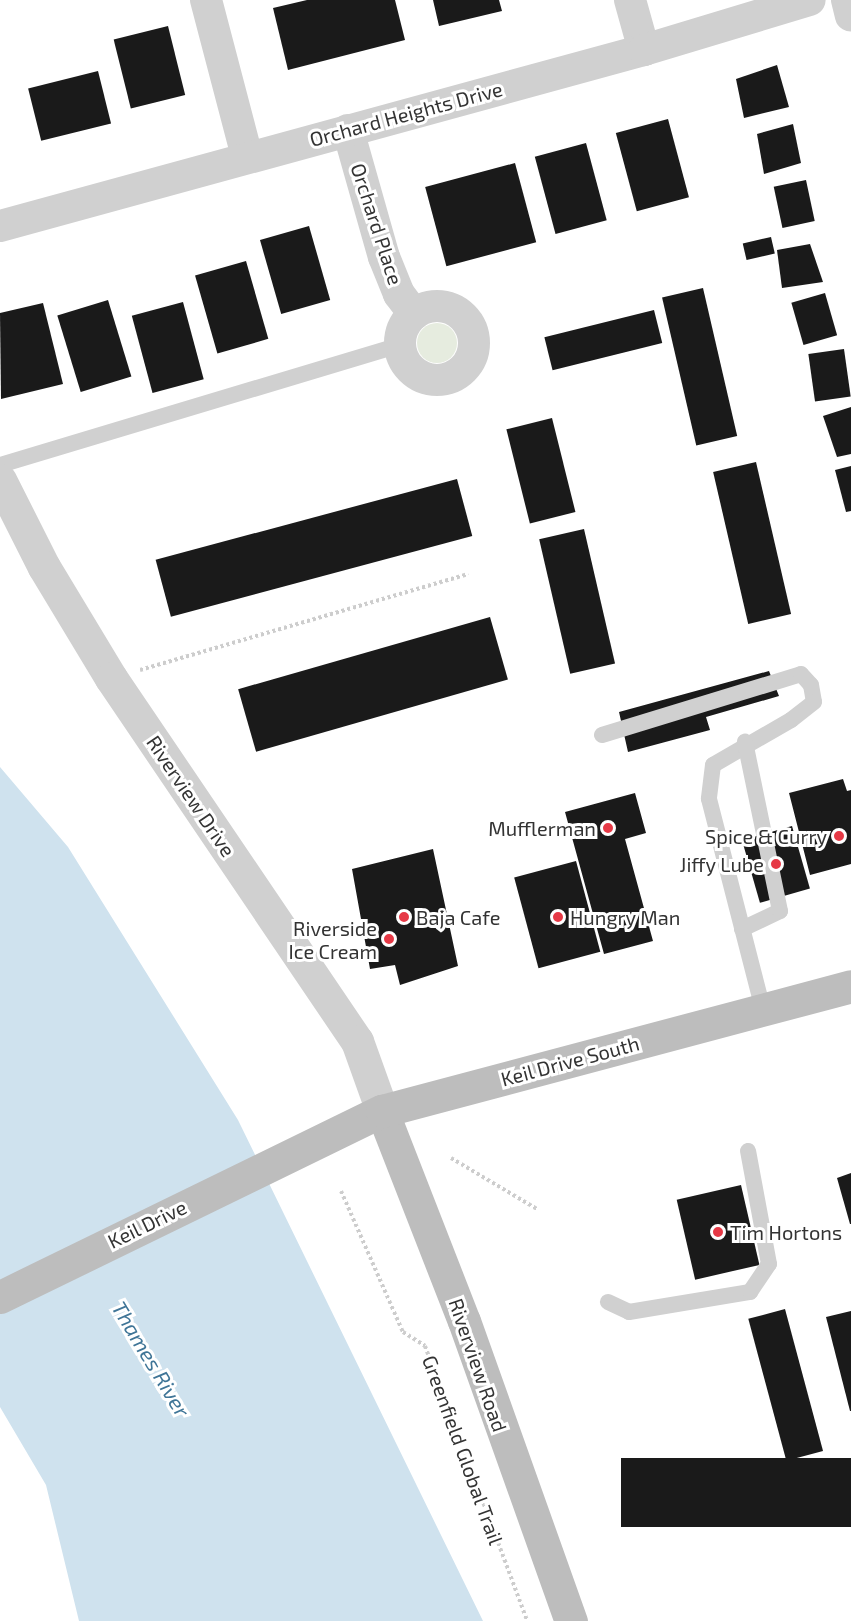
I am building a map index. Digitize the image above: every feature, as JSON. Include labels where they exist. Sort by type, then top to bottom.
[{"type":"main road","name":"Keil Drive South","points":[[294,1151],[382,1111],[851,986]]},
{"type":"main road","name":"Riverview Road","points":[[382,1111],[571,1621]]},
{"type":"main road","name":"Keil Drive","points":[[0,1297],[294,1151]]},
{"type":"street","points":[[206,0],[247,156]]},
{"type":"street","points":[[630,0],[644,51]]},
{"type":"street","name":"Orchard Heights Drive","points":[[0,225],[247,156],[644,51],[810,0]]},
{"type":"street","points":[[848,0],[851,16]]},
{"type":"street","name":"Orchard Place","points":[[348,130],[384,257],[399,294],[414,314]]},
{"type":"street","points":[[439,305],[462,315],[474,337],[469,363],[450,378],[427,380],[408,366],[400,345],[406,322],[414,314],[439,305]]},
{"type":"street","name":"Riverview Drive","points":[[0,480],[44,567],[111,678],[357,1041],[382,1111]]},
{"type":"lane","points":[[0,465],[400,345]]},
{"type":"lane","points":[[602,735],[801,674],[811,685],[814,702],[791,720],[745,742],[713,765],[709,799],[764,1009]]},
{"type":"lane","points":[[742,929],[780,911],[745,742]]},
{"type":"lane","points":[[608,1302],[629,1312],[750,1292],[769,1264],[748,1150]]},
{"type":"path","points":[[111,678],[468,574]]},
{"type":"path","points":[[451,1158],[537,1209]]},
{"type":"path","name":"Greenfield Global Trail","points":[[341,1191],[403,1332],[425,1347],[526,1621]]},
{"type":"shaded area","points":[[437,323],[451,329],[457,343],[451,357],[437,363],[423,357],[417,343],[423,329]]},
{"type":"water","name":"Thames River","points":[[0,767],[68,847],[238,1120],[483,1621],[79,1621],[46,1485],[0,1407]]},
{"type":"building","points":[[307,0],[395,0],[405,40],[288,70],[273,8]]},
{"type":"building","points":[[433,0],[499,0],[502,11],[439,26]]},
{"type":"building","points":[[168,26],[185,95],[131,108],[114,40]]},
{"type":"building","points":[[777,65],[789,107],[744,118],[736,79]]},
{"type":"building","points":[[98,71],[111,123],[41,141],[28,88]]},
{"type":"building","points":[[668,119],[689,197],[637,211],[616,133]]},
{"type":"building","points":[[793,124],[801,163],[764,174],[757,134]]},
{"type":"building","points":[[586,143],[607,220],[556,234],[535,157]]},
{"type":"building","points":[[515,163],[536,242],[446,266],[425,187]]},
{"type":"building","points":[[806,180],[815,221],[782,228],[774,187]]},
{"type":"building","points":[[309,226],[330,300],[281,314],[260,240]]},
{"type":"building","points":[[771,237],[775,254],[747,260],[743,244]]},
{"type":"building","points":[[810,244],[823,282],[782,288],[777,250]]},
{"type":"building","points":[[246,261],[268,339],[217,353],[195,276]]},
{"type":"building","points":[[703,288],[737,436],[696,446],[662,297]]},
{"type":"building","points":[[825,293],[837,335],[803,345],[791,303]]},
{"type":"building","points":[[108,300],[131,377],[81,392],[57,315]]},
{"type":"building","points":[[183,302],[204,379],[153,393],[132,316]]},
{"type":"building","points":[[43,303],[63,384],[1,399],[0,313]]},
{"type":"building","points":[[654,310],[662,343],[553,370],[544,337]]},
{"type":"building","points":[[844,349],[851,397],[815,402],[808,354]]},
{"type":"building","points":[[851,407],[851,454],[837,457],[823,416]]},
{"type":"building","points":[[552,418],[575,512],[530,523],[506,429]]},
{"type":"building","points":[[756,462],[791,614],[748,624],[713,472]]},
{"type":"building","points":[[851,466],[851,511],[846,512],[835,470]]},
{"type":"building","points":[[457,479],[472,536],[171,617],[156,560]]},
{"type":"building","points":[[584,529],[615,663],[570,674],[539,539]]},
{"type":"building","points":[[490,617],[508,679],[256,752],[238,689]]},
{"type":"building","points":[[769,671],[779,696],[706,717],[710,730],[628,752],[619,712]]},
{"type":"building","points":[[843,779],[847,791],[851,790],[851,864],[810,875],[789,793]]},
{"type":"building","points":[[635,793],[646,833],[625,839],[653,941],[604,954],[565,812]]},
{"type":"building","name":"Jiffy Lube","points":[[792,826],[810,888],[760,903],[742,840]]},
{"type":"building","name":"Baja Cafe","points":[[433,849],[458,966],[400,985],[395,965],[370,969],[352,869]]},
{"type":"building","name":"Hungry Man","points":[[576,861],[600,952],[539,968],[514,878]]},
{"type":"building","points":[[851,1173],[851,1224],[850,1224],[837,1178]]},
{"type":"building","name":"Tim Hortons","points":[[741,1185],[759,1265],[695,1280],[677,1200]]},
{"type":"building","points":[[785,1309],[823,1451],[786,1461],[748,1319]]},
{"type":"building","points":[[851,1311],[851,1411],[850,1411],[826,1317]]},
{"type":"building","points":[[621,1458],[851,1458],[851,1527],[621,1527]]},
{"type":"place","name":"Mufflerman","points":[[608,828]]},
{"type":"place","name":"Spice & Curry","points":[[839,836]]},
{"type":"place","name":"Jiffy Lube","points":[[776,864]]},
{"type":"place","name":"Baja Cafe","points":[[404,917]]},
{"type":"place","name":"Hungry Man","points":[[558,917]]},
{"type":"place","name":"Riverside Ice Cream","points":[[389,939]]},
{"type":"place","name":"Tim Hortons","points":[[718,1232]]}]
